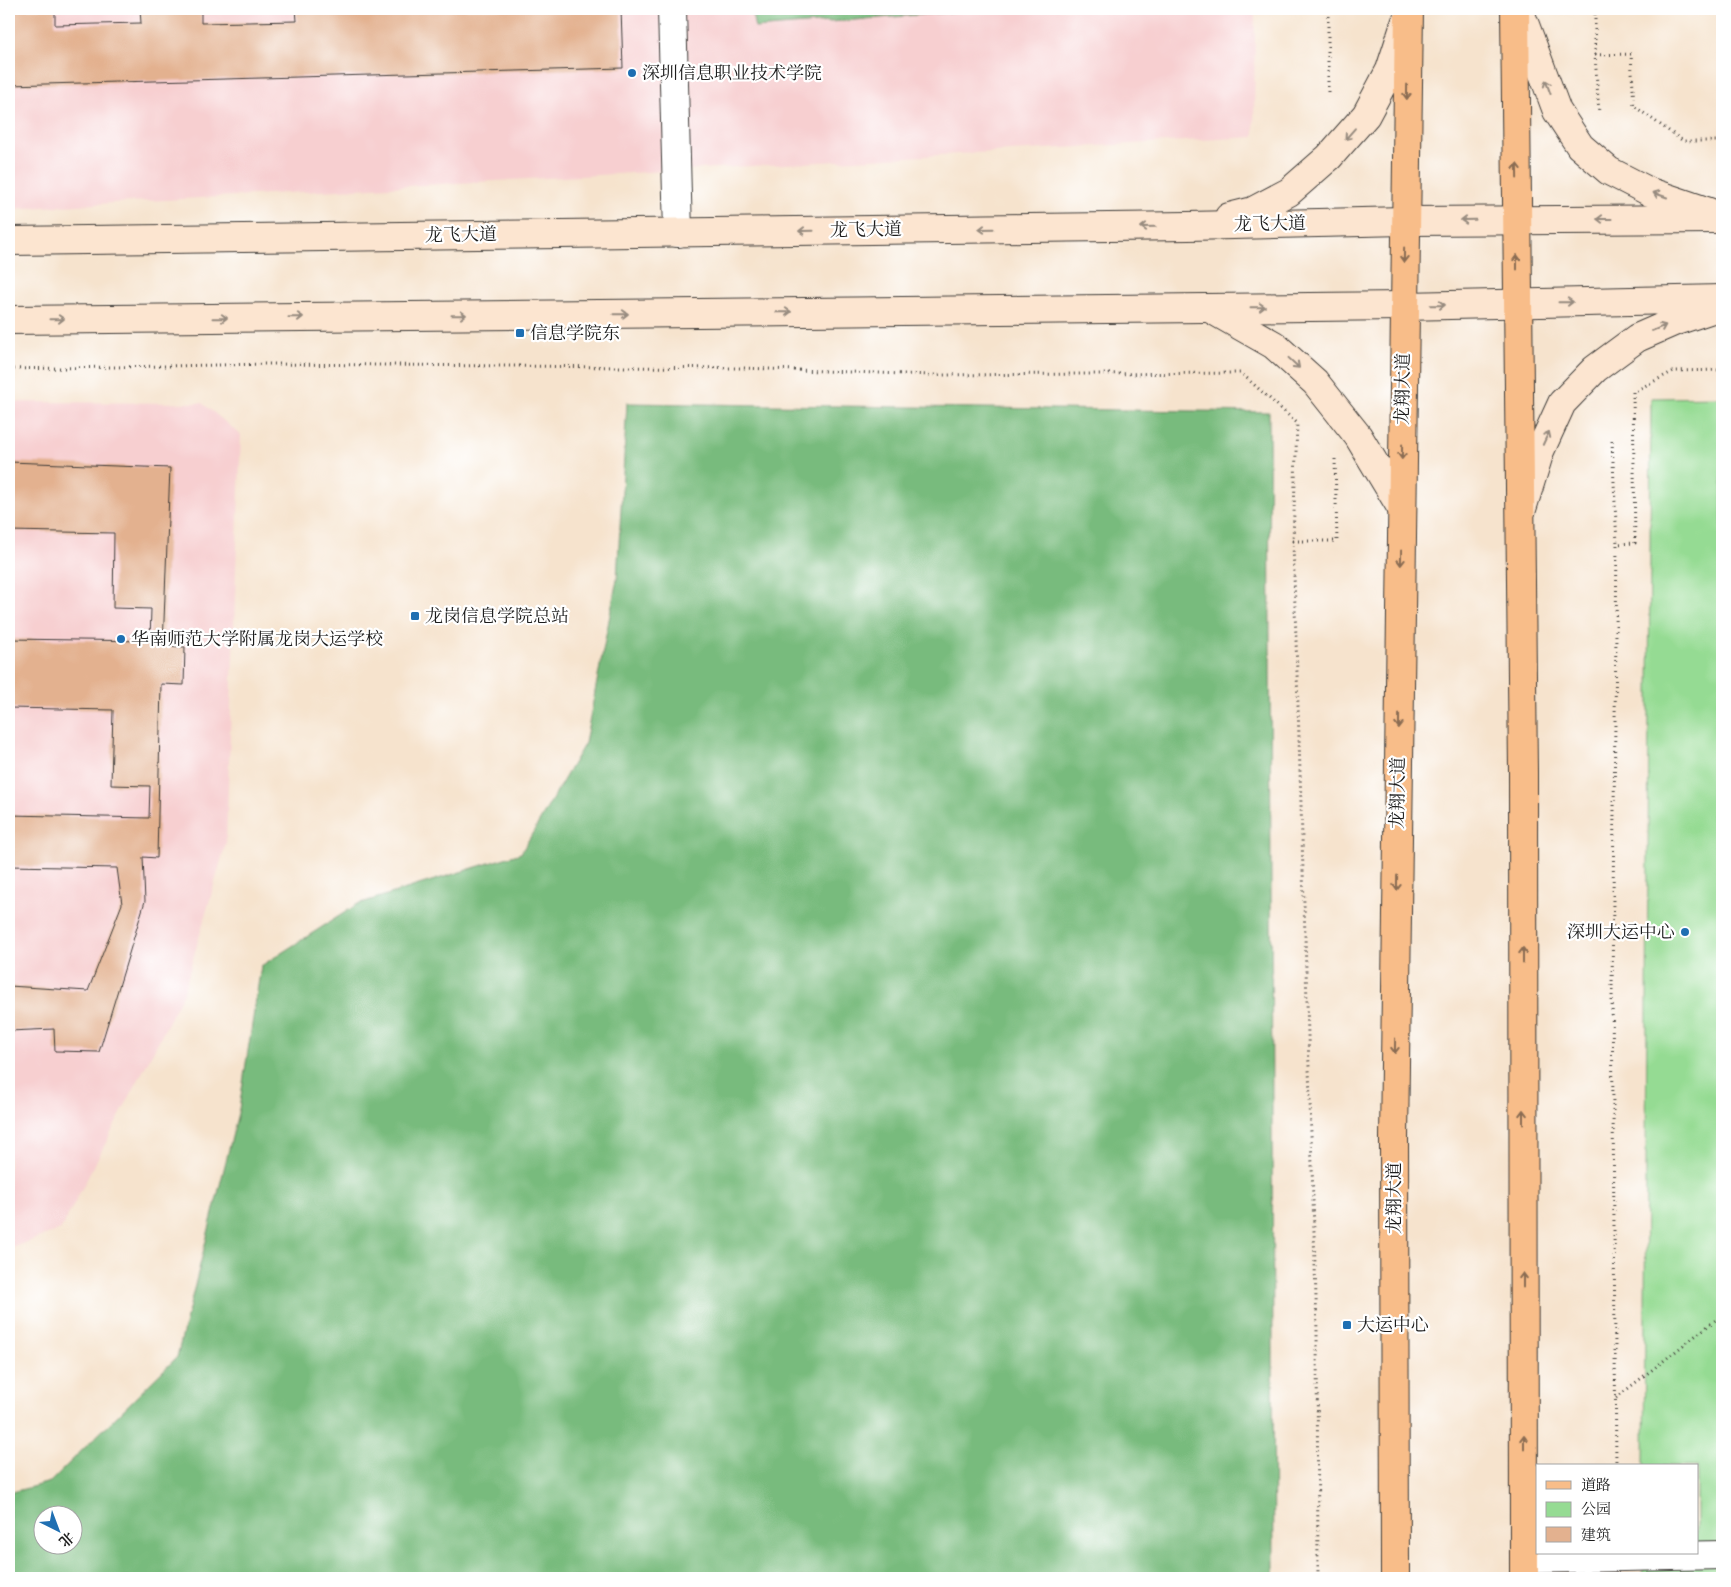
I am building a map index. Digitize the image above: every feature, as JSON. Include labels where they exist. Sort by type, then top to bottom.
[{"type":"main road","points":[[1517,9],[1557,111],[1580,146],[1609,171],[1650,192],[1722,218]]},
{"type":"main road","points":[[1517,9],[1517,220],[1523,802],[1524,1569]]},
{"type":"main road","points":[[1188,226],[1253,211],[1289,192],[1329,157],[1366,116],[1390,70],[1409,11]]},
{"type":"main road","name":"龙翔大道","points":[[1395,1578],[1394,1140],[1409,11]]},
{"type":"main road","name":"龙飞大道","points":[[9,241],[1722,218]]},
{"type":"main road","points":[[9,320],[1404,306],[1722,299]]},
{"type":"main road","points":[[1520,518],[1540,451],[1562,404],[1595,369],[1637,338],[1676,321],[1722,306]]},
{"type":"main road","points":[[1210,308],[1274,345],[1315,382],[1358,436],[1402,509]]},
{"type":"street","points":[[672,9],[678,232]]},
{"type":"street","points":[[1524,1569],[1722,1555]]},
{"type":"path","points":[[1595,9],[1595,55],[1599,113]]},
{"type":"path","points":[[1328,11],[1328,92]]},
{"type":"path","points":[[1595,55],[1632,54],[1634,106],[1683,142],[1722,141]]},
{"type":"path","points":[[9,369],[270,364],[742,368],[932,375],[1241,373],[1297,424],[1294,541],[1317,1331],[1318,1578]]},
{"type":"path","points":[[1617,544],[1635,543],[1633,392],[1674,371],[1722,370]]},
{"type":"path","points":[[1612,441],[1617,544],[1612,988],[1616,1464]]},
{"type":"path","points":[[1294,541],[1337,541],[1335,459]]},
{"type":"path","points":[[1616,1398],[1722,1316]]},
{"type":"shaded area","name":"深圳信息职业技术学院","points":[[9,9],[1255,9],[1254,137],[9,209]]},
{"type":"shaded area","name":"华南师范大学附属龙岗大运学校","points":[[9,402],[202,403],[241,435],[226,843],[183,994],[61,1229],[9,1249]]},
{"type":"green space","points":[[751,9],[992,9],[755,28]]},
{"type":"green space","name":"深圳大运中心","points":[[1722,397],[1722,1578],[1643,1578],[1643,1554],[1698,1554],[1698,1464],[1644,1464],[1651,398]]},
{"type":"green space","points":[[627,403],[1269,412],[1274,1578],[9,1578],[9,1493],[50,1482],[177,1357],[239,1109],[261,966],[358,904],[521,853],[585,743],[617,579]]},
{"type":"building","points":[[9,9],[55,9],[55,25],[141,23],[140,9],[201,9],[201,23],[297,21],[296,9],[621,9],[623,68],[9,85]]},
{"type":"building","points":[[9,462],[170,468],[163,646],[185,647],[184,685],[161,684],[157,858],[143,857],[145,901],[99,1052],[55,1051],[54,1029],[9,1031],[9,986],[88,991],[122,904],[117,868],[9,866],[9,815],[149,818],[150,786],[111,785],[113,710],[9,708],[9,639],[150,641],[151,609],[113,608],[114,533],[9,531]]},
{"type":"place","name":"深圳信息职业技术学院","points":[[632,73]]},
{"type":"place","name":"信息学院东","points":[[520,333]]},
{"type":"place","name":"龙岗信息学院总站","points":[[415,616]]},
{"type":"place","name":"华南师范大学附属龙岗大运学校","points":[[121,639]]},
{"type":"place","name":"深圳大运中心","points":[[1685,932]]},
{"type":"place","name":"大运中心","points":[[1347,1325]]}]
